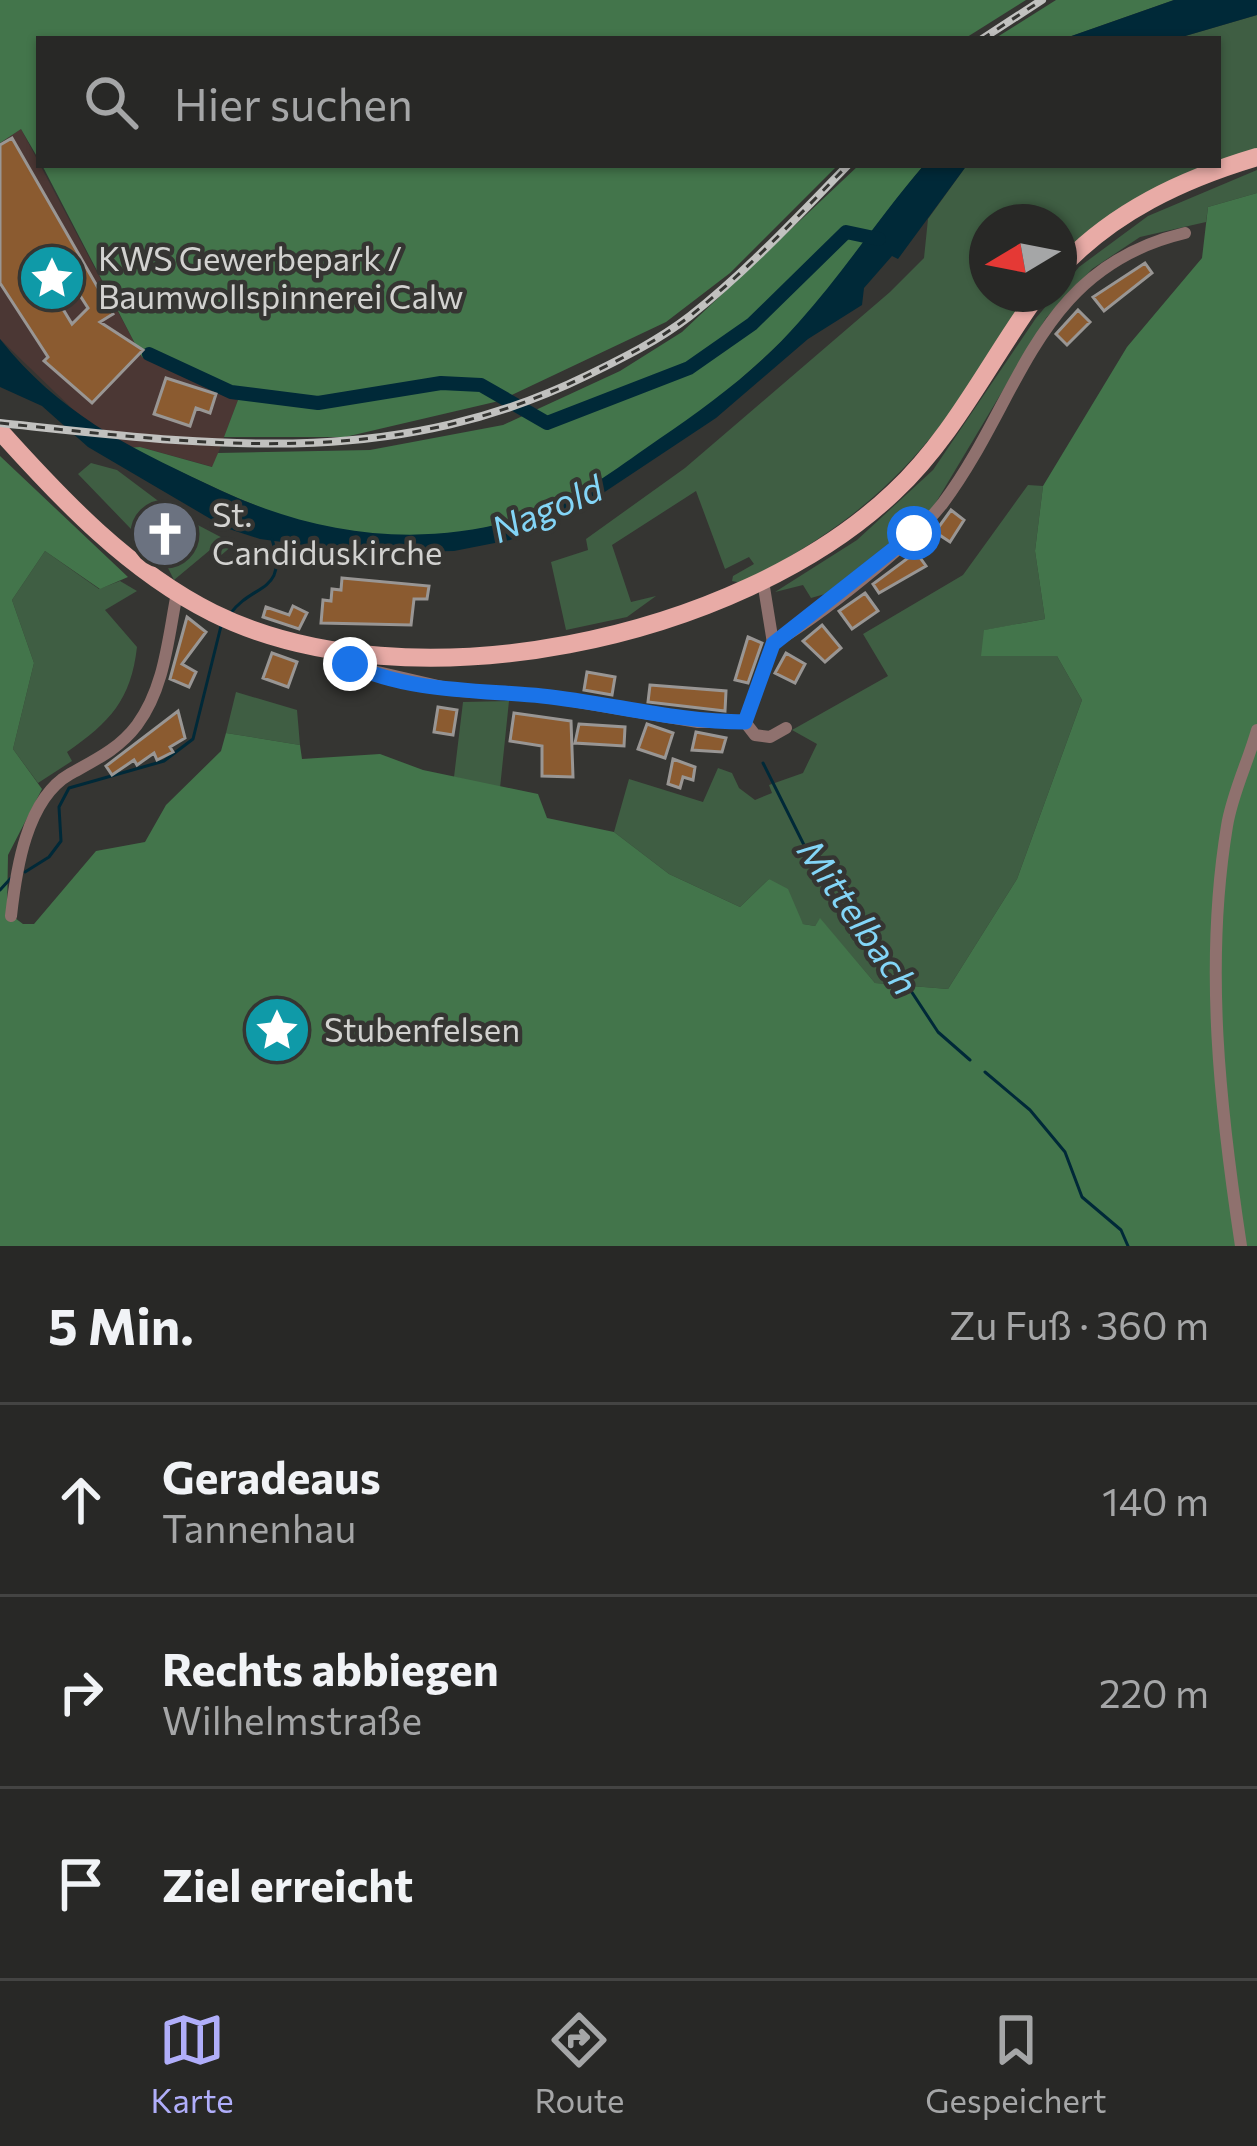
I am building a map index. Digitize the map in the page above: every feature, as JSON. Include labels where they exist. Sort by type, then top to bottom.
[{"type":"main road","points":[[1077,253],[1150,199],[1257,157]]},
{"type":"main road","points":[[0,431],[110,542],[177,593],[234,622],[298,644],[349,652],[440,656],[558,644],[682,614],[763,581],[868,516],[920,466],[1025,312]]},
{"type":"street","points":[[773,644],[939,508],[1038,339],[1085,284],[1139,244],[1185,232]]},
{"type":"street","points":[[745,722],[773,644],[763,581]]},
{"type":"street","points":[[11,916],[16,868],[54,787],[127,738],[149,707],[161,678],[177,593]]},
{"type":"street","points":[[349,652],[356,667],[460,691],[543,696],[698,722],[745,722]]},
{"type":"street","points":[[745,722],[755,734],[770,737],[786,728]]},
{"type":"street","points":[[1241,1246],[1220,1060],[1219,894],[1228,821],[1257,730]]},
{"type":"shaded area","name":"KWS Gewerbepark / Baumwollspinnerei Calw","points":[[21,129],[36,157],[36,168],[42,168],[142,357],[238,400],[213,467],[140,447],[126,448],[85,421],[0,339],[0,143]]},
{"type":"green space","points":[[0,0],[1026,0],[969,36],[36,36],[36,155],[21,129],[0,143]]},
{"type":"green space","points":[[1056,0],[1174,0],[1072,36],[999,36]]},
{"type":"green space","points":[[1257,15],[1257,150],[1221,162],[1221,36],[1185,36]]},
{"type":"green space","points":[[44,168],[835,168],[730,273],[666,322],[499,401],[345,437],[224,437],[238,400],[142,357]]},
{"type":"green space","points":[[856,168],[922,168],[816,303],[745,375],[639,457],[535,513],[441,535],[349,534],[252,504],[126,448],[140,447],[212,467],[218,453],[370,450],[503,425],[620,371],[682,332]]},
{"type":"green space","points":[[965,168],[1207,168],[1077,250],[1077,204],[969,204],[969,312],[1018,312],[968,388],[910,462],[840,524],[742,583],[732,581],[733,576],[754,564],[749,557],[725,569],[696,491],[612,545],[631,602],[656,596],[627,617],[566,630],[551,562],[588,550],[586,539],[685,468],[924,258],[928,219]]},
{"type":"green space","points":[[1257,170],[1257,193],[1208,207],[1206,222],[1140,237],[1092,269],[1077,285],[1079,267],[1148,216]]},
{"type":"green space","points":[[1257,193],[1257,1246],[0,1246],[0,456],[128,577],[100,589],[45,551],[12,600],[34,663],[13,749],[42,789],[8,855],[7,912],[23,924],[34,924],[96,851],[145,842],[166,805],[221,751],[226,733],[300,745],[302,759],[380,754],[423,770],[538,794],[547,818],[614,832],[669,874],[740,907],[769,879],[788,889],[803,924],[815,926],[820,918],[875,983],[948,989],[1017,879],[1082,700],[1057,656],[981,656],[984,630],[1045,619],[1035,551],[1043,486],[1127,347],[1202,258],[1208,207]]},
{"type":"green space","points":[[1041,312],[1052,312],[932,509],[825,594],[811,598],[803,585],[775,592],[857,540],[933,470]]},
{"type":"green space","points":[[91,463],[117,470],[173,512],[234,544],[218,558],[210,550],[174,580],[160,552],[174,543],[159,504],[147,508],[146,525],[131,529],[78,474]]},
{"type":"green space","points":[[1028,485],[1043,486],[1035,551],[1045,619],[985,630],[982,655],[1057,656],[1082,700],[1017,879],[948,989],[875,983],[820,919],[815,926],[803,924],[769,879],[740,907],[669,874],[614,832],[629,779],[703,802],[718,768],[732,773],[739,788],[755,800],[772,793],[769,785],[803,773],[817,744],[792,730],[888,676],[863,634],[963,575]]},
{"type":"green space","points":[[45,551],[99,589],[120,581],[137,591],[105,610],[137,647],[130,682],[116,708],[67,752],[72,761],[38,783],[13,749],[34,663],[12,600]]},
{"type":"green space","points":[[236,692],[297,710],[300,745],[226,733]]},
{"type":"green space","points":[[509,701],[500,788],[454,777],[463,702]]},
{"type":"water","points":[[1174,0],[1257,0],[1257,15],[1185,36],[1072,36]]},
{"type":"water","name":"Nagold","points":[[922,168],[965,168],[898,259],[892,256],[864,288],[862,305],[808,339],[716,418],[570,515],[510,540],[454,551],[363,553],[260,539],[226,528],[88,447],[42,406],[0,387],[0,339],[46,387],[95,425],[246,501],[286,516],[368,532],[451,533],[492,526],[534,514],[583,490],[733,385],[799,322]]},
{"type":"building","points":[[12,138],[113,314],[100,322],[143,350],[92,403],[44,361],[48,357],[0,283],[0,145]],"holes":[[[49,247],[88,308],[72,324],[32,258]]]},
{"type":"building","points":[[1145,263],[1152,273],[1104,311],[1093,297]]},
{"type":"building","points":[[1077,311],[1090,322],[1067,345],[1056,334]]},
{"type":"building","points":[[166,378],[216,394],[210,413],[196,408],[190,426],[154,414]]},
{"type":"building","name":"St. Candiduskirche","points":[[158,503],[175,543],[165,548],[154,522],[146,525],[142,515]]},
{"type":"building","points":[[951,510],[964,520],[950,542],[935,532]]},
{"type":"building","points":[[916,552],[926,566],[879,593],[873,584]]},
{"type":"building","points":[[342,578],[429,586],[427,599],[414,599],[411,625],[321,623],[323,600],[331,601],[332,589],[341,590]]},
{"type":"building","points":[[865,593],[878,611],[852,629],[839,611]]},
{"type":"building","points":[[293,606],[307,613],[299,629],[263,617],[266,607],[289,615]]},
{"type":"building","points":[[187,617],[206,632],[182,664],[196,672],[189,687],[170,679]]},
{"type":"building","points":[[822,625],[841,648],[825,662],[803,641]]},
{"type":"building","points":[[748,637],[762,643],[748,683],[735,680]]},
{"type":"building","points":[[272,653],[297,662],[288,687],[263,678]]},
{"type":"building","points":[[786,653],[805,664],[795,683],[775,673]]},
{"type":"building","points":[[587,672],[615,677],[612,695],[584,690]]},
{"type":"building","points":[[650,685],[726,691],[725,711],[648,702]]},
{"type":"building","points":[[438,707],[457,710],[453,735],[434,732]]},
{"type":"building","points":[[178,711],[185,738],[170,747],[173,752],[157,760],[154,753],[137,765],[134,760],[112,775],[106,766]]},
{"type":"building","points":[[514,713],[571,721],[573,777],[542,776],[542,746],[510,741]]},
{"type":"building","points":[[579,724],[625,727],[624,746],[575,743]]},
{"type":"building","points":[[647,724],[673,733],[665,758],[638,749]]},
{"type":"building","points":[[696,732],[726,738],[722,752],[692,750]]},
{"type":"building","points":[[673,759],[695,767],[693,780],[683,777],[680,788],[668,784]]},
{"type":"waterway","points":[[149,354],[231,392],[318,403],[441,383],[481,385],[547,423],[689,368],[752,324],[846,232],[879,239]]},
{"type":"waterway","points":[[230,614],[272,578],[276,569],[272,539]]},
{"type":"waterway","points":[[25,872],[49,857],[61,841],[59,807],[69,788],[164,761],[193,739],[221,626]]},
{"type":"waterway","name":"Mittelbach","points":[[763,763],[807,851],[842,886],[938,1032],[970,1060]]},
{"type":"waterway","points":[[0,890],[11,878]]},
{"type":"waterway","name":"Mittelbach","points":[[985,1072],[1030,1110],[1065,1152],[1082,1197],[1121,1230],[1128,1246]]},
{"type":"railway","points":[[987,36],[1042,0]]},
{"type":"railway","points":[[0,423],[226,443],[299,443],[443,426],[515,406],[601,369],[678,325],[752,262],[845,168]]},
{"type":"place","name":"KWS Gewerbepark / Baumwollspinnerei Calw","points":[[52,278]]},
{"type":"place","name":"St. Candiduskirche","points":[[165,534]]},
{"type":"place","name":"Stubenfelsen","points":[[277,1030]]},
{"type":"route","points":[[350,664],[460,691],[543,696],[698,722],[745,722],[773,644],[914,533]]}]
